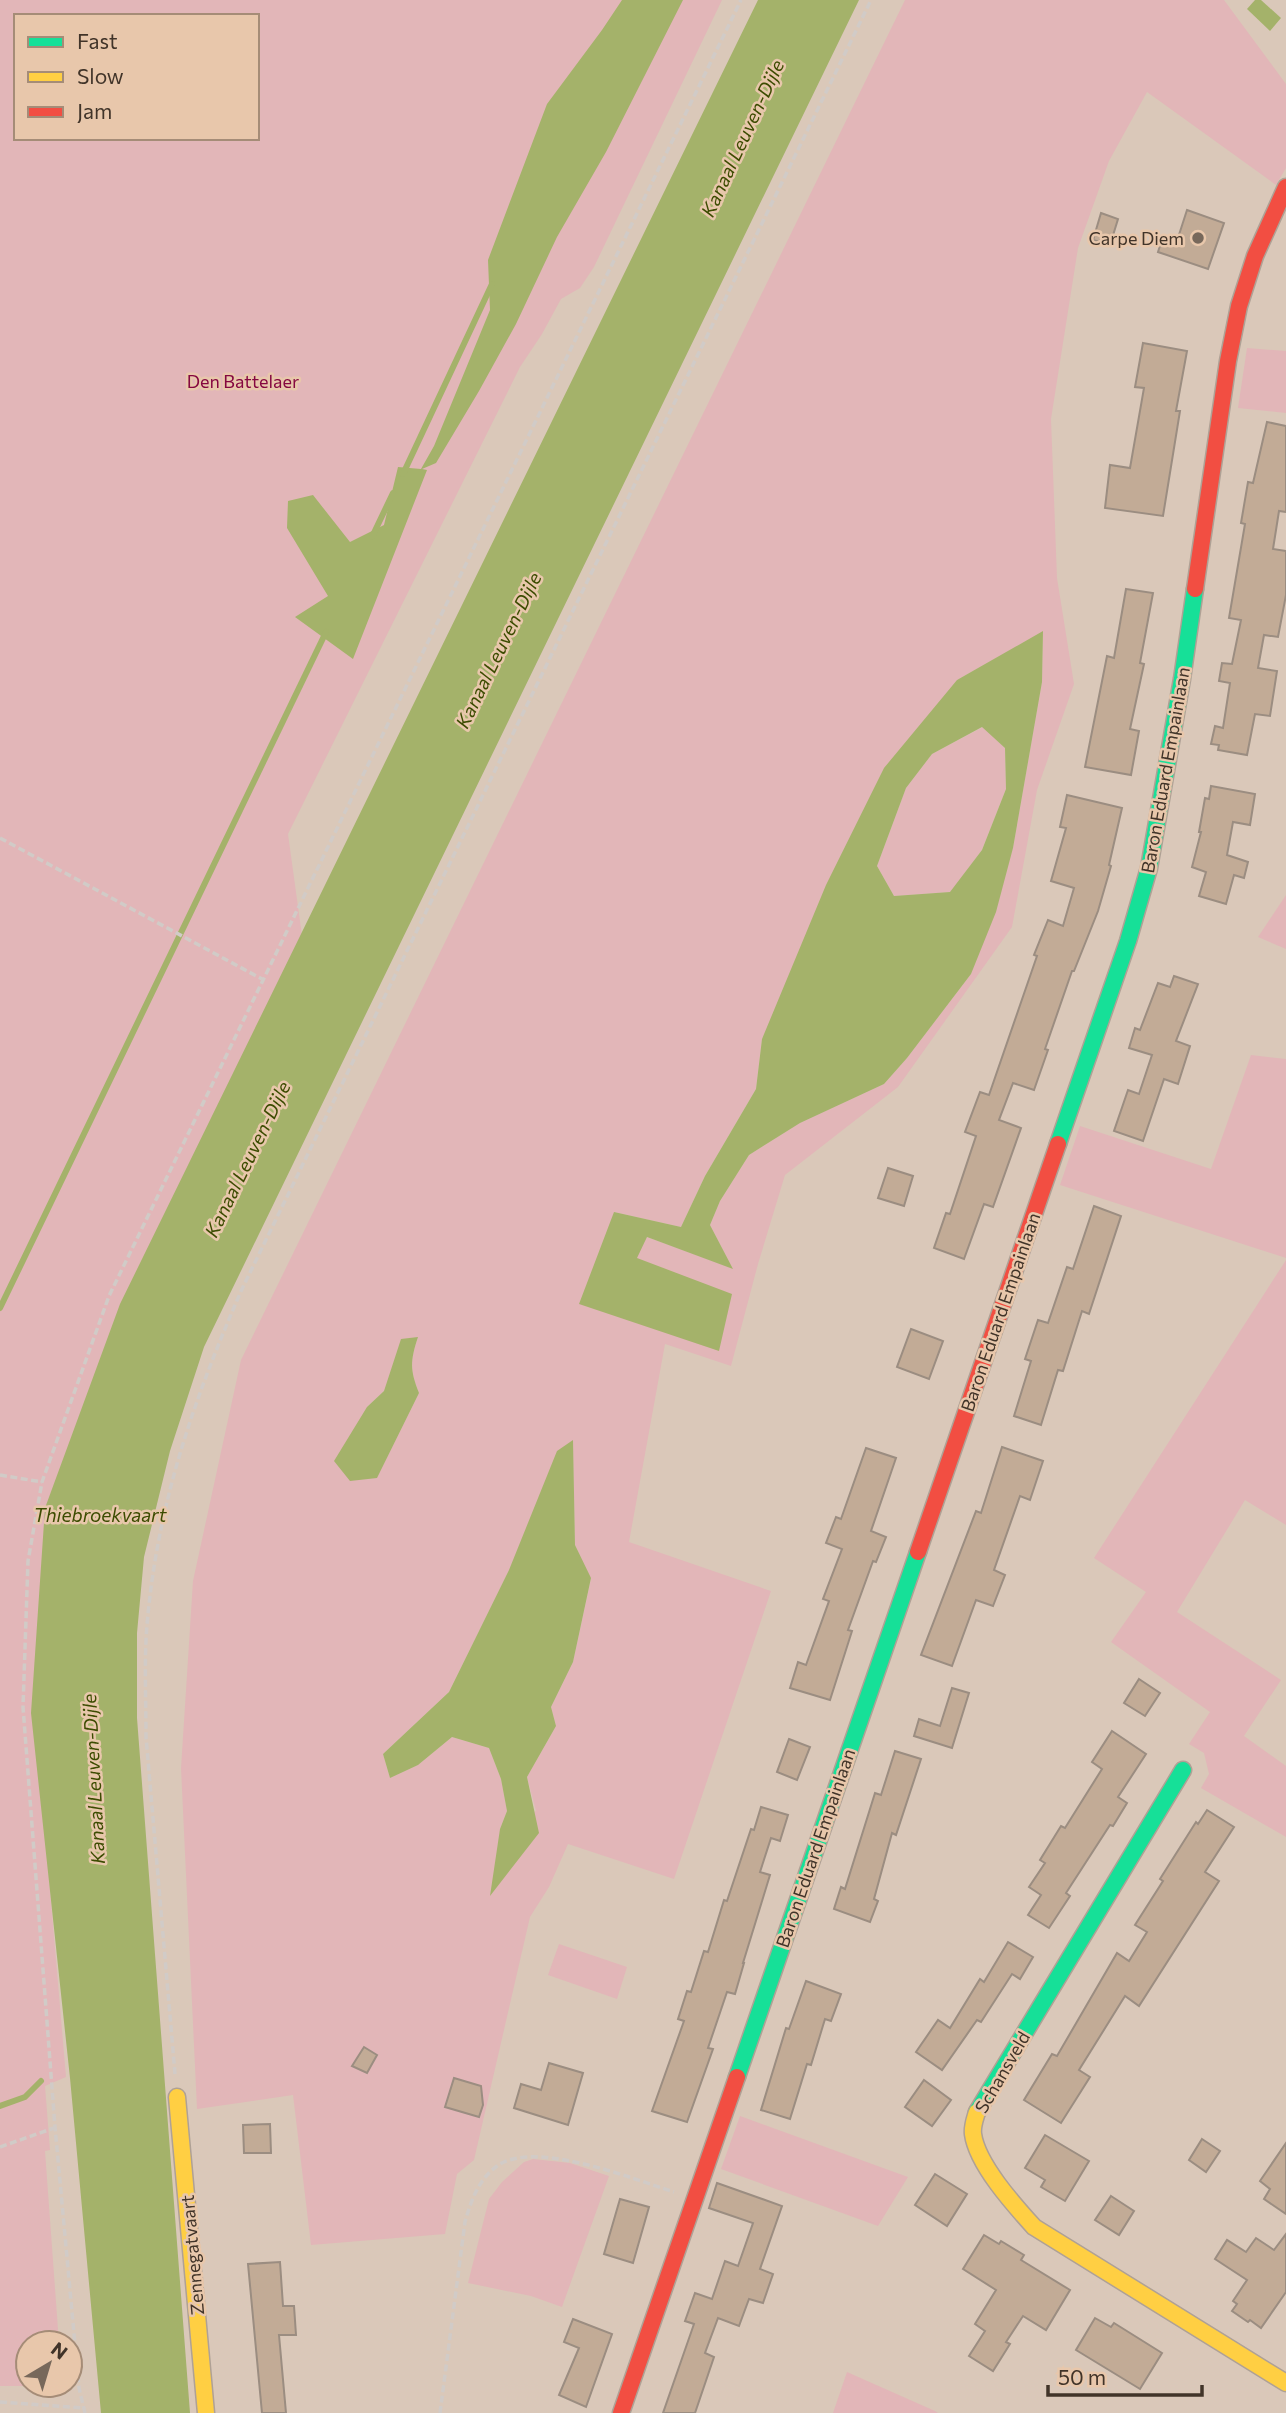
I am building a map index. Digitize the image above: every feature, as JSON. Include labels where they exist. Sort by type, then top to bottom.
[{"type":"street","name":"Baron Eduard Empainlaan","points":[[621,2413],[1128,941],[1149,868],[1161,804],[1182,680],[1228,361],[1239,306],[1255,256],[1286,187]]},
{"type":"street","name":"Schansveld","points":[[1183,1770],[981,2102],[973,2132],[976,2144],[1016,2209],[1034,2227],[1286,2383]]},
{"type":"street","name":"Zennegatvaart","points":[[177,2098],[206,2413]]},
{"type":"path","points":[[0,2402],[84,2411],[55,2127],[23,1707],[27,1561],[42,1482],[109,1296],[741,0]]},
{"type":"path","points":[[177,2098],[146,1737],[146,1690],[147,1626],[157,1549],[181,1444],[212,1356],[242,1289],[871,0]]},
{"type":"path","points":[[0,838],[262,979]]},
{"type":"path","points":[[0,1475],[42,1482]]},
{"type":"path","points":[[0,2147],[55,2127]]},
{"type":"path","points":[[440,2413],[466,2222],[472,2196],[498,2165],[520,2158],[539,2156],[566,2159],[694,2198]]},
{"type":"green space","name":"Den Battelaer","points":[[0,0],[722,0],[594,267],[580,288],[561,299],[520,367],[288,834],[303,943],[35,1714],[66,2077],[45,2086],[50,2150],[45,2151],[58,2329],[14,2329],[14,2386],[0,2386]]},
{"type":"green space","points":[[905,0],[1224,0],[1286,84],[1286,168],[1276,185],[1147,92],[1109,161],[1078,248],[1051,419],[1057,578],[1074,684],[1037,790],[1012,927],[898,1087],[785,1175],[731,1366],[665,1344],[629,1542],[771,1591],[674,1879],[568,1844],[549,1887],[530,1917],[474,2160],[457,2174],[445,2234],[311,2245],[293,2095],[197,2109],[181,1768],[193,1581],[241,1360]],"holes":[[[1043,632],[1042,682],[1013,848],[971,974],[884,1084],[800,1123],[749,1155],[720,1201],[710,1225],[732,1268],[647,1237],[636,1258],[614,1212],[681,1227],[705,1176],[756,1089],[762,1039],[957,680]],[[418,1337],[412,1365],[419,1393],[377,1477],[367,1407],[384,1391]],[[573,1441],[575,1545],[591,1579],[573,1662],[551,1707],[556,1726],[527,1777],[536,1811],[500,1829],[507,1811],[501,1779],[489,1748],[452,1737],[418,1765],[390,1778],[383,1754],[449,1692]]]},
{"type":"green space","points":[[1247,348],[1286,351],[1286,413],[1238,408]]},
{"type":"green space","points":[[983,727],[1005,748],[1006,789],[982,850],[951,892],[894,896],[877,866],[906,788],[932,754]]},
{"type":"green space","points":[[1286,895],[1286,949],[1258,937]]},
{"type":"green space","points":[[1251,1055],[1286,1059],[1286,1258],[1060,1185],[1080,1126],[1211,1169]]},
{"type":"green space","points":[[1286,1260],[1286,1525],[1245,1500],[1177,1612],[1281,1680],[1244,1736],[1286,1766],[1286,1837],[1201,1788],[1209,1774],[1204,1753],[1189,1744],[1210,1712],[1111,1642],[1146,1592],[1094,1558]]},
{"type":"green space","points":[[559,1944],[627,1967],[617,1999],[548,1975]]},
{"type":"green space","points":[[740,2116],[908,2177],[878,2226],[721,2169]]},
{"type":"green space","points":[[533,2159],[570,2163],[609,2176],[562,2307],[531,2296],[468,2283],[489,2199],[502,2182],[524,2162]]},
{"type":"green space","points":[[847,2372],[935,2411],[938,2413],[833,2413]]},
{"type":"water","points":[[622,0],[683,0],[479,391],[436,463],[422,469],[427,470],[353,659],[295,617],[328,596],[287,528],[288,501],[313,495],[350,542],[384,525],[398,467],[421,469],[434,446],[490,310],[488,260],[547,104]]},
{"type":"water","name":"Thiebroekvaart","points":[[758,0],[859,0],[204,1347],[170,1451],[144,1557],[137,1633],[137,1718],[190,2413],[101,2413],[70,2078],[31,1713],[45,1508],[120,1304]]},
{"type":"water","points":[[1255,0],[1261,0],[1281,18],[1270,31],[1247,9]]},
{"type":"water","points":[[1043,631],[1042,682],[1013,848],[996,912],[971,974],[884,1084],[800,1123],[749,1155],[720,1201],[710,1225],[733,1269],[647,1237],[637,1258],[732,1294],[719,1351],[579,1304],[614,1212],[681,1227],[705,1176],[756,1089],[762,1039],[826,885],[884,768],[957,680]],"holes":[[[982,727],[1005,748],[1006,789],[982,850],[950,892],[894,896],[877,866],[906,788],[932,754]]]},
{"type":"water","points":[[418,1337],[412,1365],[419,1393],[377,1478],[350,1481],[334,1461],[367,1407],[384,1391],[401,1339]]},
{"type":"water","points":[[573,1440],[575,1545],[591,1578],[573,1662],[551,1707],[556,1726],[527,1777],[539,1833],[490,1896],[500,1829],[507,1811],[501,1779],[489,1748],[452,1737],[418,1765],[390,1778],[383,1754],[449,1692],[509,1570],[557,1451]]},
{"type":"building","name":"Carpe Diem","points":[[1187,210],[1224,223],[1208,269],[1158,252],[1163,236],[1177,241]]},
{"type":"building","points":[[1101,213],[1118,219],[1110,245],[1093,240]]},
{"type":"building","points":[[1143,343],[1187,351],[1176,411],[1180,411],[1163,516],[1105,508],[1110,465],[1130,468],[1144,388],[1135,387]]},
{"type":"building","points":[[1267,422],[1286,426],[1286,512],[1279,511],[1273,549],[1286,551],[1286,595],[1278,637],[1264,635],[1258,668],[1277,671],[1270,716],[1255,714],[1247,755],[1218,750],[1219,745],[1211,744],[1215,726],[1223,728],[1230,683],[1219,681],[1222,663],[1232,664],[1241,620],[1229,618],[1245,524],[1241,523],[1248,482],[1253,483]]},
{"type":"building","points":[[1126,589],[1153,593],[1140,663],[1144,664],[1130,729],[1139,731],[1131,775],[1085,767],[1107,656],[1114,658]]},
{"type":"building","points":[[1211,786],[1255,794],[1250,825],[1233,822],[1227,855],[1248,862],[1244,878],[1234,875],[1226,904],[1199,896],[1206,872],[1192,867],[1201,832],[1205,798],[1209,799]]},
{"type":"building","points":[[1067,795],[1122,808],[1109,865],[1111,866],[1098,911],[1072,971],[1045,1049],[1048,1050],[1034,1090],[1013,1083],[999,1120],[1021,1128],[993,1207],[984,1204],[964,1259],[934,1248],[946,1213],[950,1214],[976,1136],[965,1132],[980,1092],[989,1095],[1048,920],[1063,926],[1074,888],[1051,881],[1066,828],[1060,827]]},
{"type":"building","points":[[1174,976],[1198,984],[1176,1041],[1190,1046],[1178,1084],[1164,1079],[1143,1141],[1114,1131],[1128,1090],[1139,1094],[1152,1055],[1129,1048],[1135,1028],[1140,1030],[1158,983],[1170,987]]},
{"type":"building","points":[[888,1168],[913,1176],[904,1206],[878,1198]]},
{"type":"building","points":[[1094,1206],[1121,1216],[1089,1314],[1082,1311],[1063,1371],[1058,1370],[1041,1425],[1014,1416],[1031,1361],[1025,1359],[1038,1320],[1048,1323],[1067,1267],[1073,1269]]},
{"type":"building","points":[[911,1329],[943,1341],[929,1379],[897,1367]]},
{"type":"building","points":[[1002,1447],[1043,1461],[1030,1500],[1020,1496],[994,1570],[1005,1575],[993,1606],[976,1600],[952,1666],[921,1655],[976,1511],[981,1513]]},
{"type":"building","points":[[866,1448],[896,1458],[871,1531],[886,1537],[876,1562],[873,1561],[848,1630],[852,1631],[830,1700],[790,1688],[798,1662],[806,1665],[829,1601],[823,1599],[842,1549],[826,1543],[836,1517],[841,1519]]},
{"type":"building","points":[[1139,1679],[1160,1693],[1145,1716],[1124,1703]]},
{"type":"building","points":[[952,1688],[969,1693],[952,1748],[914,1736],[919,1719],[940,1726]]},
{"type":"building","points":[[1112,1731],[1146,1754],[1118,1797],[1127,1803],[1066,1893],[1070,1896],[1049,1928],[1028,1915],[1041,1895],[1029,1887],[1045,1863],[1040,1860],[1061,1826],[1065,1828],[1102,1769],[1092,1762]]},
{"type":"building","points":[[789,1739],[810,1747],[797,1780],[777,1772]]},
{"type":"building","points":[[895,1751],[921,1759],[896,1835],[892,1833],[874,1899],[878,1901],[870,1922],[834,1909],[841,1887],[845,1889],[875,1793],[881,1795]]},
{"type":"building","points":[[761,1807],[788,1815],[780,1841],[771,1838],[760,1872],[770,1875],[735,1994],[727,1992],[708,2048],[713,2049],[687,2122],[652,2111],[684,2021],[678,2019],[687,1991],[691,1992],[704,1951],[708,1952],[724,1900],[727,1901]]},
{"type":"building","points":[[1207,1810],[1234,1827],[1205,1872],[1219,1881],[1139,2006],[1125,1996],[1079,2070],[1090,2077],[1061,2123],[1024,2100],[1052,2054],[1057,2056],[1117,1953],[1129,1961],[1147,1932],[1135,1925],[1163,1881],[1160,1879],[1196,1822],[1198,1824]]},
{"type":"building","points":[[1008,1942],[1033,1957],[1020,1979],[1012,1974],[981,2022],[977,2020],[942,2070],[916,2052],[938,2020],[950,2028],[980,1979],[984,1982]]},
{"type":"building","points":[[806,1981],[841,1994],[831,2021],[825,2019],[811,2065],[807,2064],[790,2119],[761,2110],[786,2028],[789,2029]]},
{"type":"building","points":[[364,2047],[377,2055],[367,2073],[352,2066]]},
{"type":"building","points":[[549,2063],[583,2073],[568,2125],[514,2108],[521,2084],[541,2090]]},
{"type":"building","points":[[454,2078],[481,2086],[483,2105],[479,2117],[445,2107]]},
{"type":"building","points":[[924,2080],[951,2100],[932,2126],[905,2107]]},
{"type":"building","points":[[270,2124],[271,2153],[244,2153],[243,2125]]},
{"type":"building","points":[[1045,2135],[1089,2161],[1065,2201],[1041,2187],[1045,2180],[1025,2168]]},
{"type":"building","points":[[1202,2139],[1220,2151],[1206,2172],[1189,2160]]},
{"type":"building","points":[[1286,2143],[1286,2214],[1264,2199],[1270,2189],[1260,2181]]},
{"type":"building","points":[[935,2174],[967,2194],[947,2226],[915,2205]]},
{"type":"building","points":[[717,2183],[782,2206],[760,2269],[773,2274],[763,2303],[749,2299],[739,2326],[718,2318],[705,2353],[714,2357],[695,2413],[663,2413],[694,2324],[685,2321],[695,2293],[712,2299],[725,2261],[738,2266],[753,2223],[709,2208]]},
{"type":"building","points":[[1111,2196],[1134,2211],[1119,2235],[1095,2220]]},
{"type":"building","points":[[620,2199],[649,2207],[633,2263],[604,2254]]},
{"type":"building","points":[[1286,2234],[1286,2292],[1261,2328],[1232,2311],[1237,2304],[1233,2301],[1247,2280],[1215,2259],[1227,2240],[1246,2252],[1256,2238],[1274,2250]]},
{"type":"building","points":[[984,2235],[999,2244],[1001,2241],[1024,2255],[1021,2260],[1070,2290],[1046,2330],[1023,2316],[1006,2342],[1010,2344],[993,2371],[969,2356],[985,2331],[975,2324],[996,2290],[963,2269]]},
{"type":"building","points":[[280,2262],[283,2306],[294,2306],[296,2335],[279,2335],[286,2413],[262,2413],[248,2264]]},
{"type":"building","points":[[1095,2318],[1111,2327],[1114,2323],[1162,2353],[1140,2389],[1076,2350]]},
{"type":"building","points":[[573,2319],[612,2334],[586,2407],[559,2395],[579,2348],[564,2342]]},
{"type":"waterway","points":[[403,474],[492,284]]},
{"type":"waterway","points":[[372,537],[393,493]]},
{"type":"waterway","points":[[0,1308],[326,632]]},
{"type":"waterway","points":[[0,2106],[25,2097],[41,2081]]},
{"type":"traffic: fast","points":[[1058,1144],[1128,941],[1149,868],[1195,589]]},
{"type":"traffic: fast","points":[[737,2077],[918,1552]]},
{"type":"traffic: fast","points":[[977,2112],[1183,1770]]},
{"type":"traffic: slow","points":[[177,2097],[206,2413]]},
{"type":"traffic: slow","points":[[977,2112],[973,2134],[981,2158],[998,2184],[1034,2227],[1286,2383]]},
{"type":"traffic: jam","points":[[1195,589],[1228,361],[1239,306],[1255,256],[1286,187]]},
{"type":"traffic: jam","points":[[918,1552],[1058,1144]]},
{"type":"traffic: jam","points":[[621,2413],[737,2077]]},
{"type":"place","name":"Carpe Diem","points":[[1198,238]]},
{"type":"water label","name":"Kanaal Leuven-Dijle","points":[[742,138]]},
{"type":"water label","name":"Kanaal Leuven-Dijle","points":[[498,650]]},
{"type":"water label","name":"Kanaal Leuven-Dijle","points":[[247,1159]]},
{"type":"water label","name":"Kanaal Leuven-Dijle","points":[[93,1779]]}]
